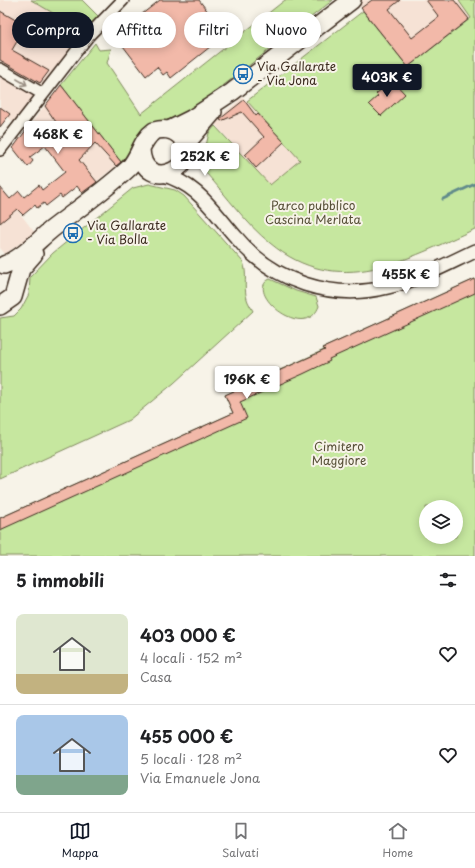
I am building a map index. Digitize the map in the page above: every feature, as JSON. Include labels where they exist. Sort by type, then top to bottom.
[{"type":"main road","points":[[2,264],[16,261],[39,239],[129,167],[141,149],[147,135],[154,131],[169,130],[191,120],[232,92],[352,0]]},
{"type":"main road","points":[[0,306],[13,298],[21,269],[41,246],[125,182],[136,176],[175,171],[180,166],[185,151],[199,127],[232,92]]},
{"type":"main road","points":[[169,130],[182,138],[185,151]]},
{"type":"main road","points":[[141,149],[144,163],[158,173]]},
{"type":"main road","points":[[2,264],[13,272],[17,283]]},
{"type":"street","points":[[0,150],[89,36],[122,0]]},
{"type":"street","points":[[0,69],[43,94]]},
{"type":"street","points":[[185,151],[190,177],[206,203]]},
{"type":"street","points":[[158,173],[185,183],[206,203],[248,250],[264,264],[279,274],[295,281],[328,290],[362,292],[390,287],[418,277],[475,251]]},
{"type":"shaded area","points":[[0,0],[31,0],[51,12],[12,12],[12,48],[72,48],[14,122],[0,112]]},
{"type":"shaded area","points":[[355,0],[460,0],[459,1],[471,17],[408,67]]},
{"type":"shaded area","points":[[61,85],[121,162],[82,193],[29,126]]},
{"type":"shaded area","points":[[243,97],[300,160],[270,186],[213,122]]},
{"type":"shaded area","points":[[0,187],[35,233],[5,254],[0,248]]},
{"type":"green space","points":[[31,0],[82,0],[94,12],[51,12]]},
{"type":"green space","points":[[285,0],[333,0],[318,12],[270,12]]},
{"type":"green space","name":"Parco pubblico Cascina Merlata","points":[[475,0],[475,229],[398,262],[372,269],[347,272],[321,269],[296,260],[270,243],[245,219],[206,173],[203,167],[204,154],[209,133],[215,126],[270,185],[300,160],[247,101],[315,48],[321,48],[321,44],[363,11],[408,67],[471,18],[459,1]]},
{"type":"green space","points":[[94,12],[99,17],[94,22]]},
{"type":"green space","points":[[251,27],[251,48],[271,48],[188,113],[177,119],[166,120],[150,125],[143,130],[137,136],[121,162],[61,85],[91,48],[94,48],[95,43],[99,50],[111,49],[107,63],[141,114],[224,48],[243,48],[243,33]]},
{"type":"green space","points":[[149,184],[175,190],[184,196],[243,262],[245,271],[245,290],[248,302],[253,311],[174,383],[129,420],[0,479],[0,318],[14,316],[21,309],[29,294],[30,277],[53,253],[133,188]]},
{"type":"green space","points":[[270,279],[296,291],[316,297],[319,306],[312,316],[302,320],[290,317],[279,311],[270,303],[264,294],[264,285]]},
{"type":"green space","name":"Cimitero Maggiore","points":[[475,279],[475,556],[0,556],[0,518],[233,413],[225,395],[324,350],[323,348]]},
{"type":"building","points":[[160,0],[199,0],[208,12],[184,12],[184,48],[209,48],[171,78],[167,72],[163,75],[157,67],[146,76],[125,48],[176,48],[176,12],[145,12]]},
{"type":"building","points":[[372,0],[400,0],[389,9],[412,38],[439,17],[426,0],[454,0],[469,19],[408,67],[361,8]]},
{"type":"building","points":[[0,11],[12,18],[12,50],[49,71],[40,83],[0,60]]},
{"type":"building","points":[[392,80],[405,94],[381,116],[369,104],[378,96],[376,94]]},
{"type":"building","points":[[61,85],[121,162],[116,166],[95,143],[79,160],[97,182],[82,193],[77,186],[62,198],[60,195],[46,206],[44,203],[37,208],[35,205],[23,215],[17,209],[0,223],[0,187],[10,199],[19,191],[24,197],[39,185],[42,190],[65,172],[45,146],[30,157],[33,161],[28,167],[13,148],[29,126],[40,140],[58,125],[45,106]]},
{"type":"building","points":[[244,100],[256,116],[258,114],[284,142],[256,168],[245,155],[264,137],[242,112],[221,121],[220,119]]},
{"type":"building","points":[[0,107],[10,114],[0,127]]},
{"type":"building","points":[[475,279],[475,293],[329,359],[330,361],[240,402],[247,418],[0,530],[0,518],[233,413],[225,395],[325,350],[323,348]]},
{"type":"waterway","points":[[443,199],[475,184]]},
{"type":"place","name":"Via Gallarate - Via Jona","points":[[243,74]]},
{"type":"place","name":"Via Gallarate - Via Bolla","points":[[73,233]]}]
